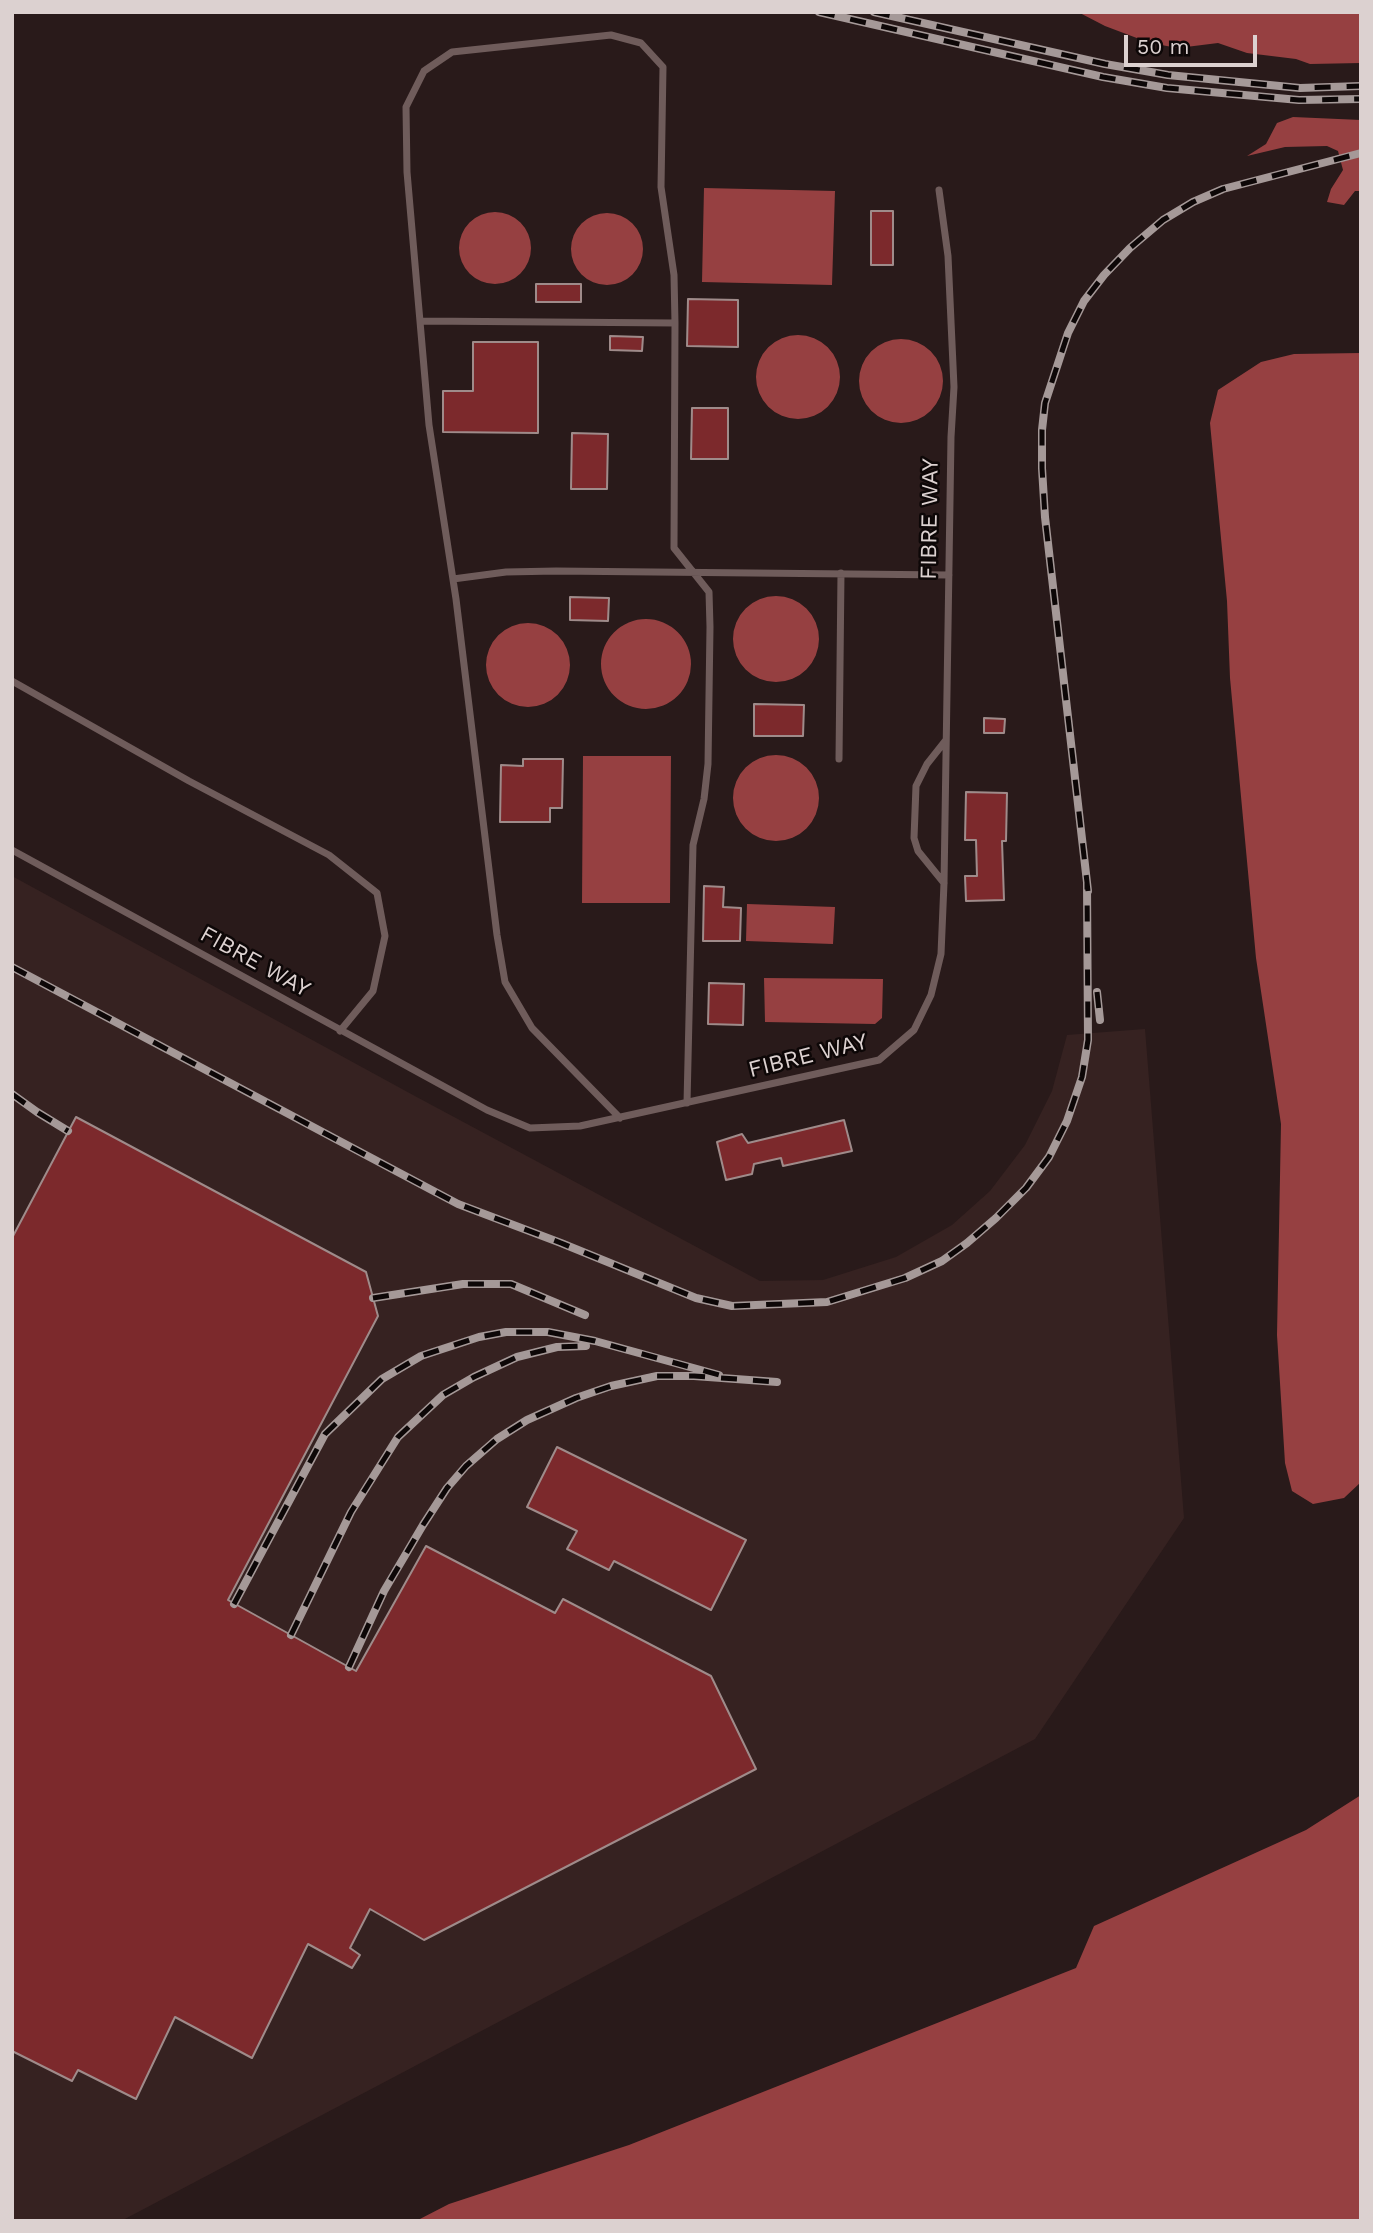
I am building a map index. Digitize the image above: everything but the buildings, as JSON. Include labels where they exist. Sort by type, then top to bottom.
[{"type":"lane","points":[[620,1118],[533,1028],[505,982],[453,579],[429,425],[407,172],[406,107],[424,71],[452,51],[611,35],[641,43],[663,67],[661,187],[674,275],[674,548],[709,592],[710,626],[708,764],[704,799],[693,845],[687,1103]]},
{"type":"lane","name":"FIBRE WAY","points":[[12,850],[487,1110],[530,1128],[580,1126],[879,1060],[914,1030],[931,995],[941,954],[954,387],[948,256],[939,190]]},
{"type":"lane","points":[[421,321],[675,323]]},
{"type":"lane","points":[[453,579],[506,572],[691,571],[949,575]]},
{"type":"lane","points":[[839,759],[841,573]]},
{"type":"lane","points":[[12,681],[189,781],[329,855],[377,893],[386,936],[373,991],[340,1031]]},
{"type":"lane","points":[[944,883],[918,851],[914,838],[916,786],[946,740]]},
{"type":"shaded area","points":[[1078,12],[1361,12],[1361,63],[1310,64],[1296,59],[1247,53],[1218,43],[1178,48],[1150,43],[1105,26]]},
{"type":"shaded area","points":[[1293,117],[1361,120],[1361,191],[1355,191],[1344,205],[1327,202],[1331,189],[1343,170],[1338,151],[1327,146],[1285,147],[1247,156],[1266,144],[1277,123]]},
{"type":"shaded area","points":[[704,188],[835,191],[832,285],[702,282]]},
{"type":"shaded area","points":[[495,212],[515,218],[525,228],[531,248],[525,268],[515,278],[495,284],[475,278],[465,268],[459,248],[465,228],[475,218]]},
{"type":"shaded area","points":[[607,213],[627,219],[637,229],[643,249],[637,269],[627,279],[607,285],[587,279],[577,269],[571,249],[577,229],[587,219]]},
{"type":"shaded area","points":[[798,335],[814,338],[828,347],[837,361],[840,377],[837,393],[828,407],[814,416],[798,419],[782,416],[768,407],[759,393],[756,377],[759,361],[768,347],[782,338]]},
{"type":"shaded area","points":[[901,339],[917,342],[931,351],[940,365],[943,381],[940,397],[931,411],[917,420],[901,423],[885,420],[871,411],[862,397],[859,381],[862,365],[871,351],[885,342]]},
{"type":"shaded area","points":[[1361,353],[1361,1482],[1344,1498],[1313,1504],[1292,1491],[1285,1463],[1277,1335],[1281,1124],[1256,958],[1210,423],[1218,390],[1261,362],[1294,354]]},
{"type":"shaded area","points":[[768,596],[784,596],[807,608],[816,622],[819,639],[816,656],[807,670],[784,682],[768,682],[752,675],[740,663],[733,647],[733,631],[740,615],[752,603]]},
{"type":"shaded area","points":[[646,619],[663,623],[678,632],[687,647],[691,664],[687,681],[678,696],[663,705],[646,709],[629,705],[614,696],[605,681],[601,664],[605,647],[614,632],[629,623]]},
{"type":"shaded area","points":[[528,623],[544,626],[558,635],[567,649],[570,665],[567,681],[558,695],[544,704],[528,707],[512,704],[498,695],[489,681],[486,665],[489,649],[498,635],[512,626]]},
{"type":"shaded area","points":[[776,755],[793,758],[807,767],[816,781],[819,798],[816,815],[807,829],[793,838],[776,841],[759,838],[745,829],[736,815],[733,798],[736,781],[745,767],[759,758]]},
{"type":"shaded area","points":[[583,756],[671,756],[670,903],[582,903]]},
{"type":"shaded area","points":[[12,876],[760,1281],[823,1280],[896,1257],[952,1225],[990,1191],[1025,1145],[1052,1091],[1067,1035],[1145,1029],[1184,1518],[1035,1739],[121,2221],[12,2221]]},
{"type":"shaded area","points":[[747,904],[835,907],[833,944],[746,941]]},
{"type":"shaded area","points":[[764,978],[883,979],[882,1018],[875,1024],[765,1022]]},
{"type":"shaded area","points":[[1361,1795],[1361,2221],[416,2221],[449,2204],[629,2145],[1076,1968],[1094,1926],[1306,1830]]},
{"type":"railway","points":[[819,12],[1103,77],[1167,88],[1299,100],[1361,99]]},
{"type":"railway","points":[[874,12],[1105,64],[1168,75],[1300,88],[1361,86]]},
{"type":"railway","points":[[1088,891],[1045,517],[1042,468],[1045,403],[1068,333],[1084,301],[1104,275],[1163,220],[1193,202],[1223,189],[1361,153]]},
{"type":"railway","points":[[12,967],[458,1204],[696,1298],[732,1306],[827,1302],[905,1278],[942,1261],[996,1218],[1026,1188],[1049,1157],[1067,1121],[1082,1077],[1088,1040],[1087,883]]},
{"type":"railway","points":[[1097,992],[1100,1020]]},
{"type":"railway","points":[[12,1094],[68,1131]]},
{"type":"railway","points":[[373,1298],[463,1284],[511,1284],[585,1315]]},
{"type":"railway","points":[[234,1604],[325,1434],[382,1379],[421,1356],[479,1337],[506,1332],[548,1332],[595,1341],[719,1375]]},
{"type":"railway","points":[[291,1635],[351,1512],[398,1437],[443,1395],[474,1377],[517,1357],[557,1347],[586,1346]]},
{"type":"railway","points":[[349,1667],[384,1591],[447,1488],[466,1466],[497,1439],[527,1420],[576,1398],[611,1386],[657,1376],[777,1382]]}]
